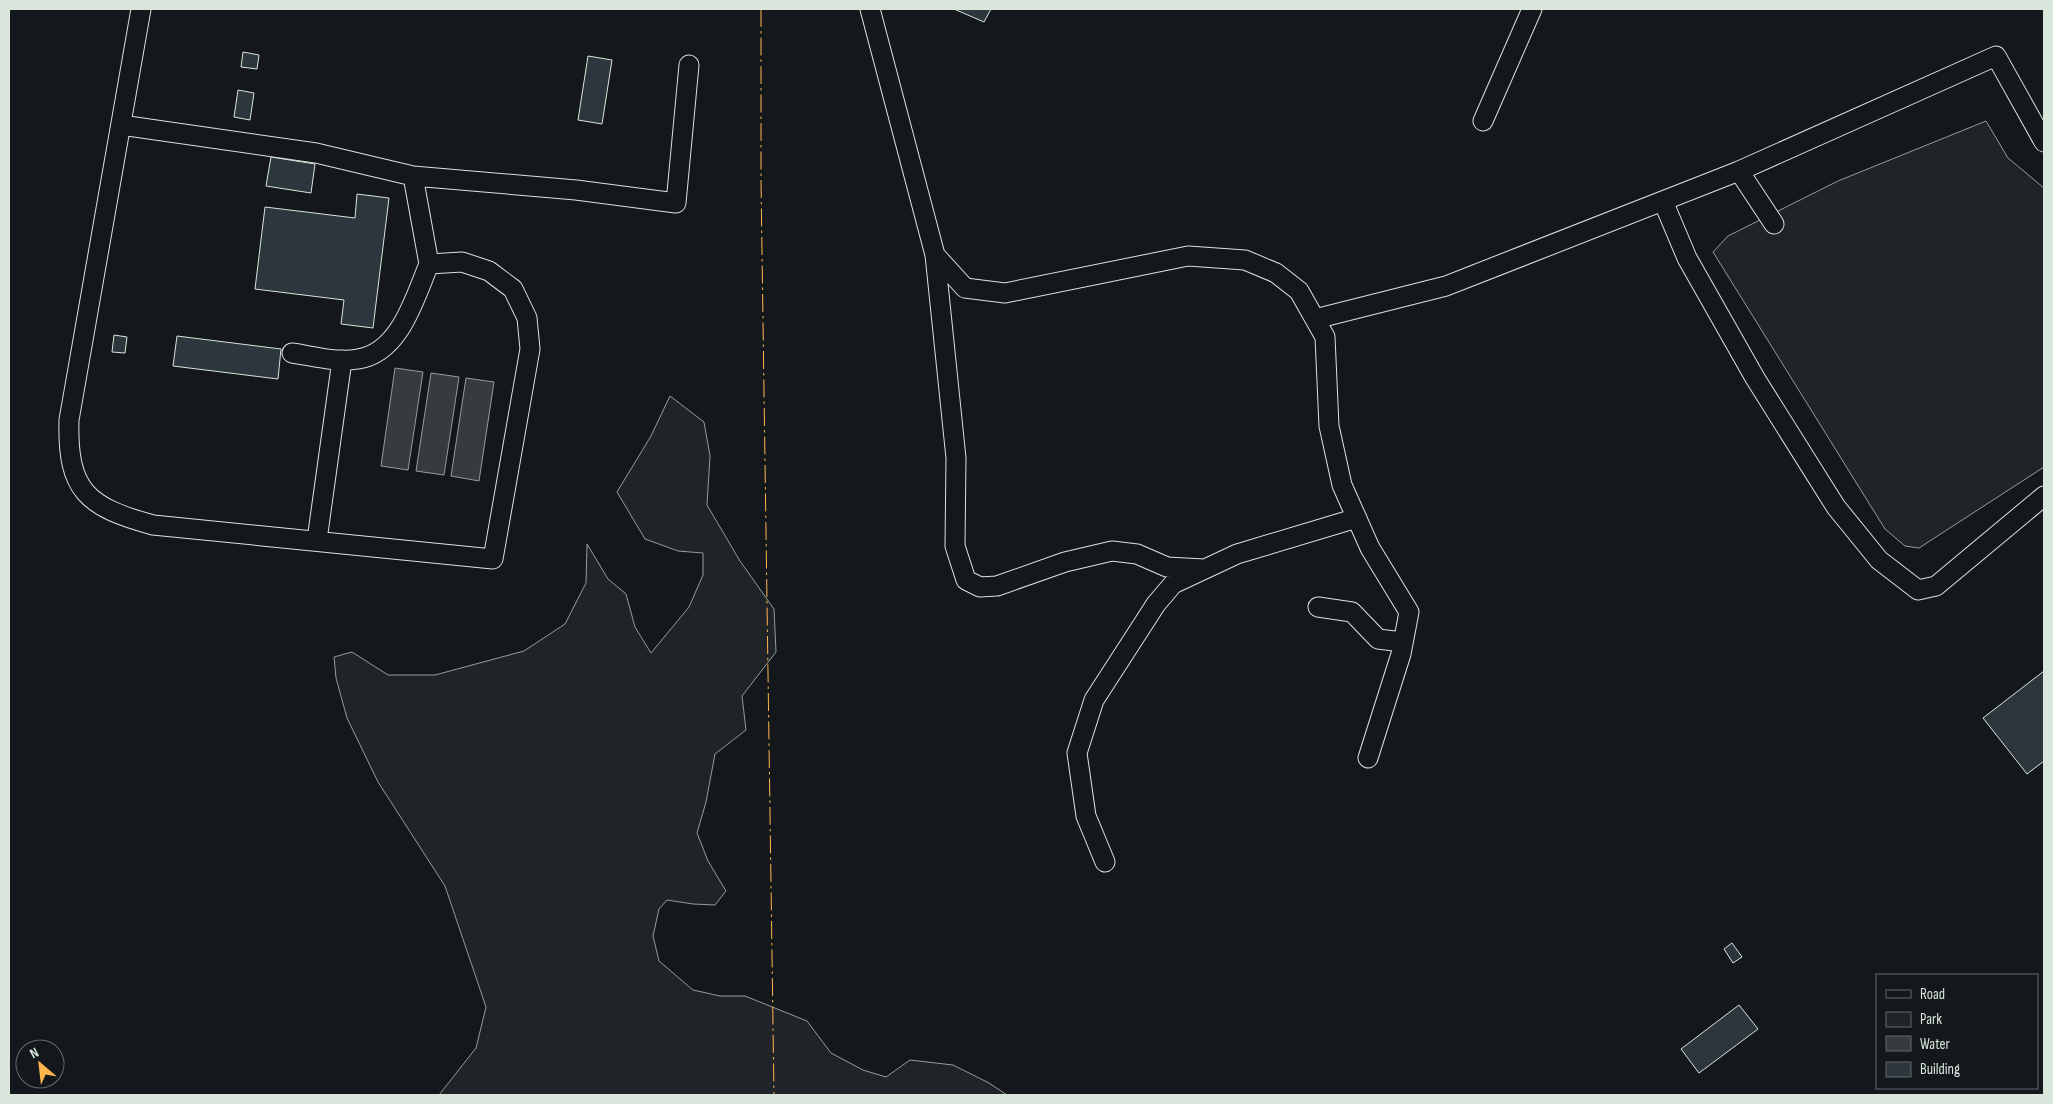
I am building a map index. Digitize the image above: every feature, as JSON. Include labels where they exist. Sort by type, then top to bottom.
[{"type":"lane","points":[[141,9],[69,420],[68,448],[73,473],[86,494],[106,510],[153,525],[492,559],[530,349],[527,318],[513,289],[489,271],[462,262],[429,264]]},
{"type":"lane","points":[[870,9],[935,255],[956,458],[955,546],[966,580],[980,587],[996,586],[1065,562],[1112,551],[1137,554],[1167,567],[1204,569]]},
{"type":"lane","points":[[1483,121],[1532,9]]},
{"type":"lane","points":[[1315,319],[1446,286],[1739,171],[1996,56],[2044,142]]},
{"type":"lane","points":[[121,125],[316,153],[413,176],[576,190],[676,203],[689,65]]},
{"type":"lane","points":[[1739,171],[1774,224]]},
{"type":"lane","points":[[292,353],[342,360],[360,359],[376,352],[391,341],[404,322],[429,264],[413,176]]},
{"type":"lane","points":[[1663,201],[1687,258],[1745,361],[1836,507],[1879,560],[1918,590],[1936,586],[2044,496]]},
{"type":"lane","points":[[935,255],[965,288],[1005,293],[1188,256],[1245,260],[1276,273],[1299,291],[1325,337],[1331,434],[1342,486],[1370,548],[1409,612],[1404,642],[1368,758]]},
{"type":"lane","points":[[317,540],[342,360]]},
{"type":"lane","points":[[1105,862],[1086,816],[1077,753],[1094,700],[1156,604],[1173,584],[1237,554],[1357,518]]},
{"type":"lane","points":[[1318,608],[1352,612],[1378,640],[1404,642]]},
{"type":"green space","points":[[1986,121],[2008,158],[2044,188],[2044,467],[1919,548],[1905,546],[1885,529],[1713,252],[1728,236],[1838,181]]},
{"type":"green space","points":[[670,396],[704,422],[710,456],[707,505],[740,561],[774,609],[776,652],[742,696],[746,730],[715,754],[706,802],[697,833],[708,861],[726,891],[715,905],[667,900],[659,909],[653,936],[659,961],[693,990],[720,996],[745,996],[807,1021],[831,1053],[863,1070],[886,1077],[910,1060],[953,1065],[989,1083],[1007,1095],[439,1095],[476,1048],[486,1007],[445,886],[378,782],[347,718],[336,678],[334,657],[352,652],[388,675],[435,675],[524,651],[565,624],[586,583],[587,544],[608,579],[626,594],[635,627],[651,653],[689,607],[703,575],[703,553],[678,551],[645,539],[617,492],[651,436]]},
{"type":"water","points":[[395,368],[423,372],[408,470],[381,466]]},
{"type":"water","points":[[431,373],[459,377],[444,475],[416,471]]},
{"type":"water","points":[[466,378],[494,382],[479,481],[451,476]]},
{"type":"building","points":[[954,9],[991,9],[984,22]]},
{"type":"building","points":[[243,52],[259,55],[257,69],[241,67]]},
{"type":"building","points":[[588,56],[612,60],[602,124],[578,120]]},
{"type":"building","points":[[238,90],[254,93],[250,120],[234,117]]},
{"type":"building","points":[[271,157],[315,164],[311,193],[266,186]]},
{"type":"building","points":[[357,194],[389,198],[373,328],[341,324],[344,300],[255,289],[265,207],[355,218]]},
{"type":"building","points":[[114,335],[127,337],[125,353],[112,352]]},
{"type":"building","points":[[177,336],[281,349],[278,379],[173,366]]},
{"type":"building","points":[[2044,671],[2044,761],[2027,774],[1983,718]]},
{"type":"building","points":[[1732,943],[1742,957],[1733,963],[1724,949]]},
{"type":"building","points":[[1739,1005],[1758,1029],[1699,1073],[1681,1049]]},
{"type":"power","points":[[761,9],[761,180],[774,1095]]}]
